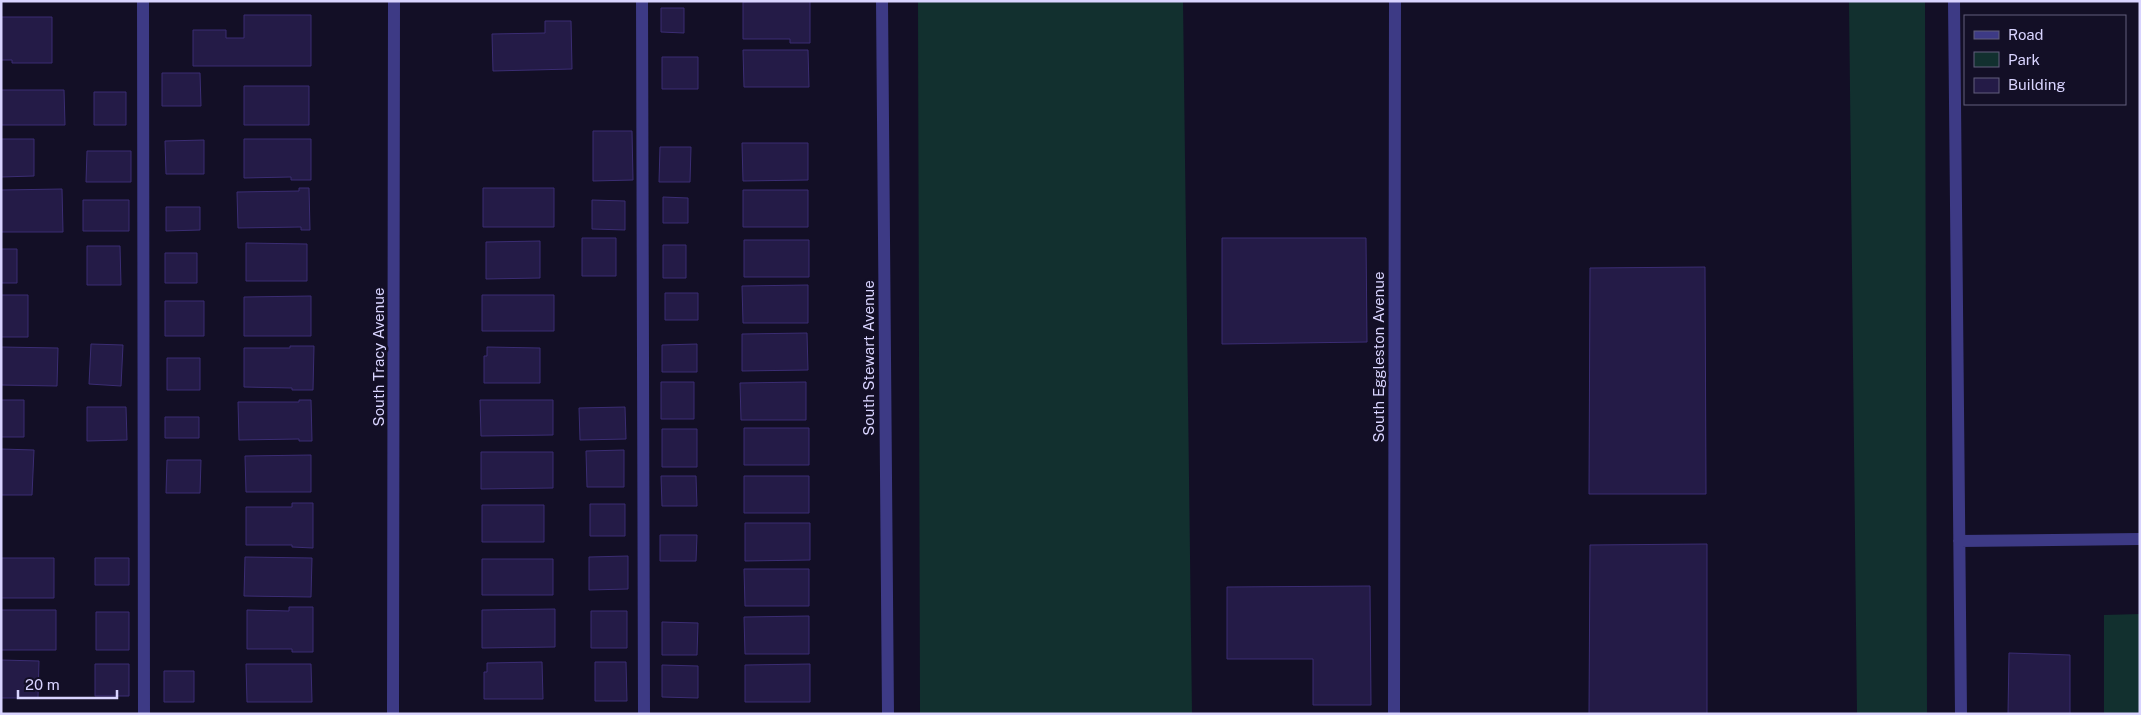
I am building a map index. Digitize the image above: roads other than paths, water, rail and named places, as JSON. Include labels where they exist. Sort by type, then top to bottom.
[{"type":"street","points":[[143,1],[144,714]]},
{"type":"street","name":"South Tracy Avenue","points":[[393,714],[394,1]]},
{"type":"street","points":[[642,1],[644,714]]},
{"type":"street","name":"South Stewart Avenue","points":[[882,1],[888,714]]},
{"type":"street","name":"South Eggleston Avenue","points":[[1394,714],[1395,1]]},
{"type":"street","points":[[1954,1],[1961,714]]},
{"type":"street","points":[[1959,541],[2140,539]]}]
